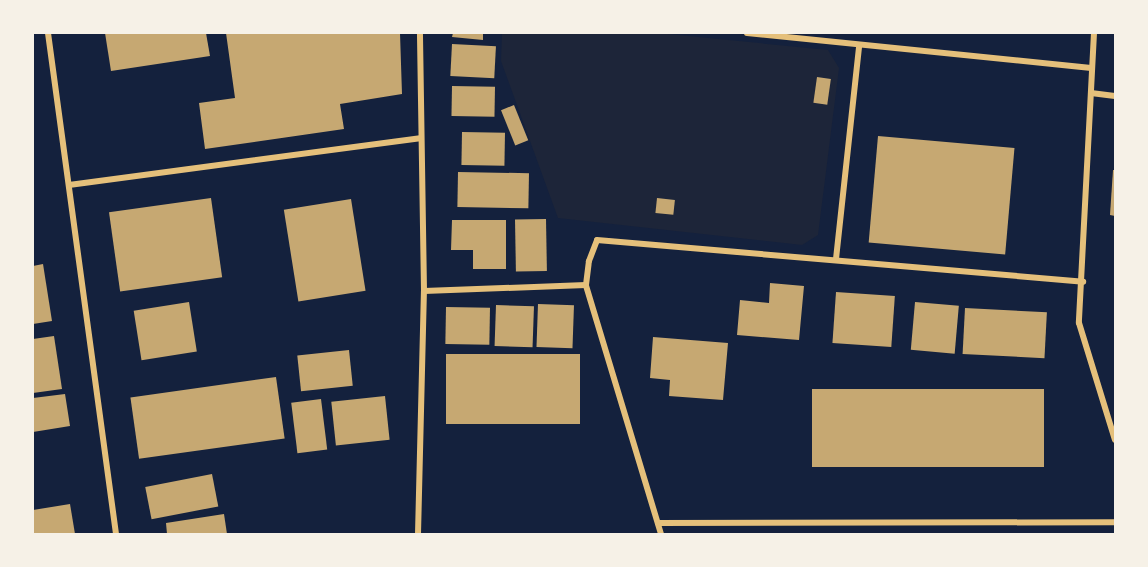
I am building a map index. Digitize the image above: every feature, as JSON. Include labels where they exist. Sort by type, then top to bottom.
[{"type":"street","points":[[48,33],[116,534]]},
{"type":"street","points":[[418,534],[424,291],[420,33]]},
{"type":"street","points":[[747,33],[859,47],[1091,68]]},
{"type":"street","points":[[1094,33],[1083,282],[1079,323],[1115,440]]},
{"type":"street","points":[[836,259],[859,47]]},
{"type":"street","points":[[1091,93],[1115,96]]},
{"type":"street","points":[[69,185],[420,138]]},
{"type":"street","points":[[661,534],[586,285],[589,261],[597,240],[1083,282]]},
{"type":"street","points":[[424,291],[586,285]]},
{"type":"street","points":[[658,523],[1115,522]]},
{"type":"shaded area","points":[[502,33],[658,33],[828,50],[839,68],[818,235],[802,245],[558,218],[501,61]]},
{"type":"building","points":[[105,33],[206,33],[210,56],[111,71]]},
{"type":"building","points":[[226,33],[400,33],[402,94],[340,104],[344,129],[205,149],[199,103],[235,98]]},
{"type":"building","points":[[453,33],[483,33],[483,40],[452,37]]},
{"type":"building","points":[[452,44],[496,46],[494,78],[450,76]]},
{"type":"building","points":[[817,77],[831,79],[827,105],[813,103]]},
{"type":"building","points":[[452,86],[495,87],[494,117],[451,116]]},
{"type":"building","points":[[514,105],[528,140],[515,145],[501,110]]},
{"type":"building","points":[[462,132],[505,133],[504,166],[461,165]]},
{"type":"building","points":[[878,136],[1014,148],[1005,255],[869,243]]},
{"type":"building","points":[[1113,170],[1115,170],[1115,216],[1110,215]]},
{"type":"building","points":[[458,172],[529,173],[528,208],[457,207]]},
{"type":"building","points":[[211,198],[222,277],[120,292],[109,212]]},
{"type":"building","points":[[657,198],[675,200],[673,215],[655,213]]},
{"type":"building","points":[[351,199],[366,291],[298,301],[284,210]]},
{"type":"building","points":[[546,219],[547,271],[516,272],[515,220]]},
{"type":"building","points":[[452,220],[506,220],[506,269],[473,269],[473,250],[451,250]]},
{"type":"building","points":[[43,264],[52,321],[33,324],[33,266]]},
{"type":"building","points":[[770,283],[804,286],[799,340],[737,335],[740,300],[769,303]]},
{"type":"building","points":[[836,292],[895,296],[891,347],[832,343]]},
{"type":"building","points":[[189,302],[197,351],[142,360],[134,311]]},
{"type":"building","points":[[915,302],[959,306],[955,354],[911,350]]},
{"type":"building","points":[[538,304],[574,305],[572,348],[536,347]]},
{"type":"building","points":[[496,305],[534,306],[533,347],[495,346]]},
{"type":"building","points":[[446,307],[490,308],[489,345],[445,344]]},
{"type":"building","points":[[965,308],[1047,312],[1044,358],[963,354]]},
{"type":"building","points":[[54,336],[62,389],[33,393],[33,339]]},
{"type":"building","points":[[653,337],[728,343],[723,400],[669,396],[670,380],[650,378]]},
{"type":"building","points":[[349,350],[353,386],[301,391],[297,355]]},
{"type":"building","points":[[446,354],[580,354],[580,424],[446,424]]},
{"type":"building","points":[[276,377],[285,438],[139,459],[130,397]]},
{"type":"building","points":[[812,389],[1044,389],[1044,467],[812,467]]},
{"type":"building","points":[[65,394],[70,426],[33,432],[33,398]]},
{"type":"building","points":[[385,396],[390,440],[336,445],[331,402]]},
{"type":"building","points":[[321,399],[327,450],[297,453],[291,403]]},
{"type":"building","points":[[212,474],[218,506],[152,519],[145,487]]},
{"type":"building","points":[[70,504],[75,534],[33,534],[33,510]]},
{"type":"building","points":[[224,514],[227,534],[167,534],[166,523]]}]
